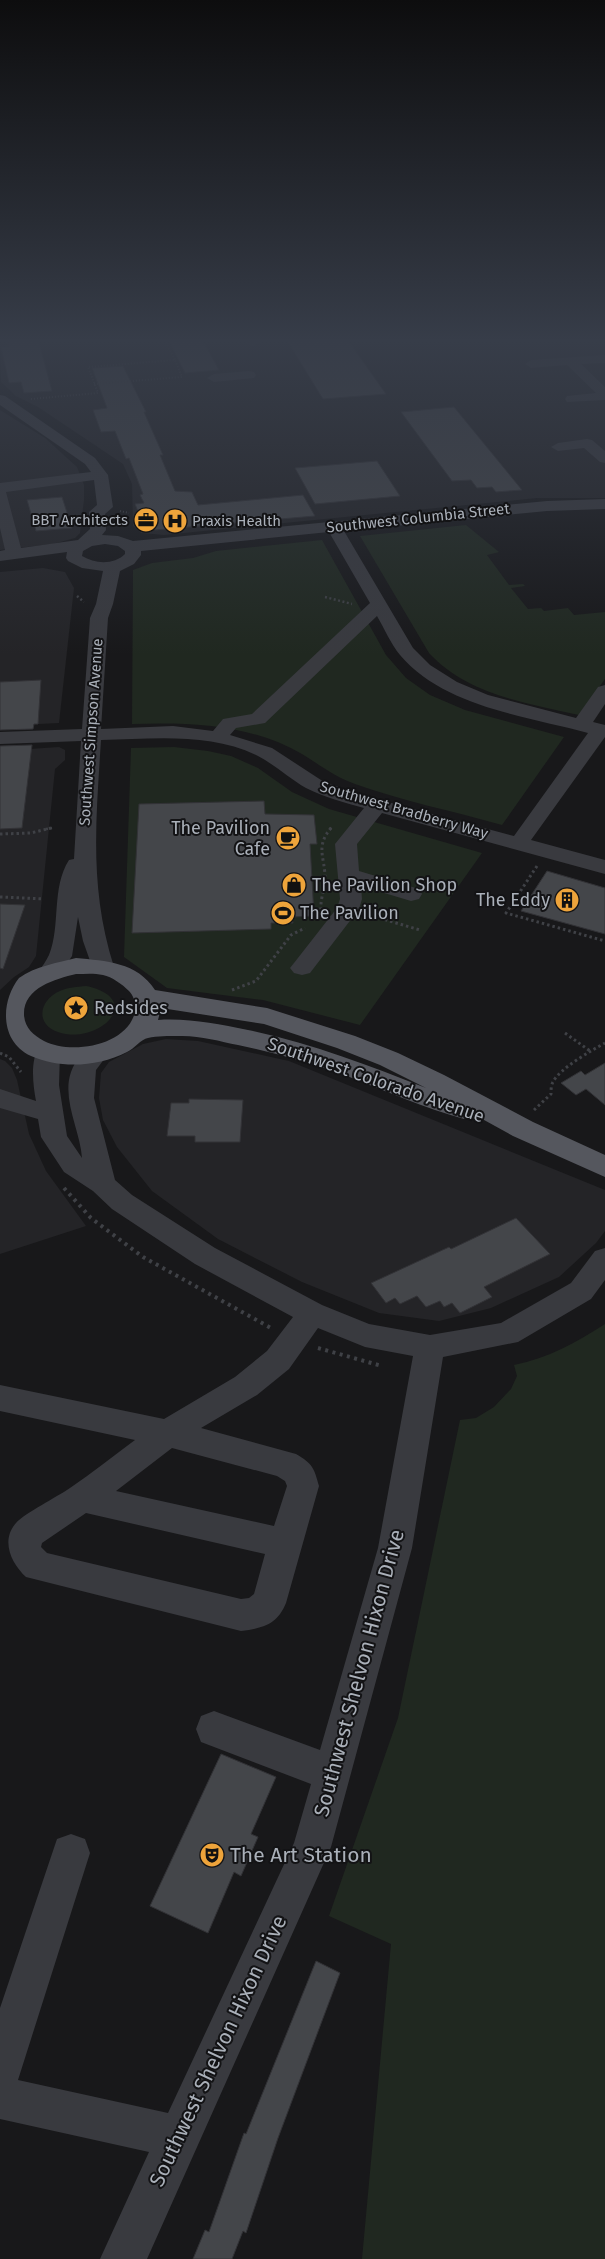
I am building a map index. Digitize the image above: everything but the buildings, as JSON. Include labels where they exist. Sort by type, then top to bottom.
[{"type":"main road","points":[[76,966],[102,967],[122,973],[138,983],[147,997],[148,1014],[139,1030],[128,1040],[96,1054],[72,1056],[48,1053],[8,1034],[10,1017],[7,1003],[28,984],[50,972],[76,966]]},
{"type":"main road","name":"Southwest Colorado Avenue","points":[[147,997],[267,1016],[346,1042],[389,1059],[527,1122],[605,1167]]},
{"type":"main road","name":"Southwest Colorado Avenue","points":[[139,1030],[180,1027],[203,1029],[286,1047],[356,1070],[426,1098],[527,1122]]},
{"type":"street","points":[[68,444],[90,461],[101,475]]},
{"type":"street","points":[[558,447],[577,444]]},
{"type":"street","points":[[589,444],[605,459]]},
{"type":"street","points":[[0,488],[101,475]]},
{"type":"street","name":"Southwest Simpson Avenue","points":[[99,618],[106,608],[108,579],[119,538],[101,475]]},
{"type":"street","points":[[0,494],[5,558],[46,559],[82,553],[106,540],[119,538]]},
{"type":"street","name":"Southwest Columbia Street","points":[[119,538],[206,545],[231,537],[334,526],[547,506],[605,504]]},
{"type":"street","name":"Southwest Simpson Avenue","points":[[102,967],[93,944],[83,845],[99,618],[94,608],[91,583],[82,553],[98,530],[97,512],[119,538]]},
{"type":"street","points":[[334,526],[406,651],[424,669],[450,686],[481,699],[595,729]]},
{"type":"street","points":[[82,553],[95,566],[119,538]]},
{"type":"street","points":[[218,737],[230,723],[258,719],[379,604]]},
{"type":"street","points":[[519,843],[595,729],[605,691]]},
{"type":"street","name":"Southwest Bradberry Way","points":[[0,738],[173,732],[218,737],[266,752],[314,784],[347,797],[605,867]]},
{"type":"street","points":[[302,968],[348,909],[351,899],[346,844],[377,805]]},
{"type":"street","name":"Southwest Simpson Avenue","points":[[50,972],[60,956],[70,891],[83,845]]},
{"type":"street","points":[[348,875],[411,894]]},
{"type":"street","points":[[48,1053],[46,1085],[48,1112],[54,1137],[73,1165],[103,1184],[122,1202],[205,1256],[312,1313],[365,1335],[430,1348],[507,1334],[580,1291],[605,1260]]},
{"type":"street","points":[[96,1054],[84,1068],[81,1098],[103,1184]]},
{"type":"street","points":[[0,1098],[26,1108],[48,1112]]},
{"type":"street","points":[[0,1398],[167,1433],[285,1464],[298,1472],[303,1486],[269,1603],[257,1613],[241,1615],[38,1566],[27,1557],[23,1547],[27,1534],[82,1498],[167,1433],[246,1386],[278,1360],[312,1313]]},
{"type":"street","name":"Southwest Shelvon Hixon Drive","points":[[123,2259],[312,1847],[395,1548],[430,1348]]},
{"type":"street","points":[[82,1498],[285,1543]]},
{"type":"street","points":[[214,1729],[332,1773]]},
{"type":"street","points":[[0,2072],[71,1853]]},
{"type":"street","points":[[0,2097],[178,2137]]},
{"type":"path","points":[[325,597],[338,602],[353,604]]},
{"type":"path","points":[[0,834],[31,833],[52,828]]},
{"type":"path","points":[[538,865],[506,913],[605,941]]},
{"type":"path","points":[[0,897],[44,899]]},
{"type":"path","points":[[225,993],[256,981],[291,935]]},
{"type":"path","points":[[566,1033],[590,1051]]},
{"type":"path","points":[[527,1122],[550,1094],[552,1083],[556,1078],[590,1051],[605,1043]]},
{"type":"shaded area","points":[[0,444],[52,444],[77,467],[84,485],[80,533],[75,538],[53,544],[0,550]]},
{"type":"shaded area","points":[[94,444],[605,444],[605,498],[537,498],[164,535],[141,533],[133,526],[132,484],[123,464]]},
{"type":"shaded area","points":[[466,525],[499,552],[487,555],[509,585],[523,584],[525,586],[511,588],[528,609],[541,608],[544,611],[568,608],[574,615],[605,612],[605,679],[579,715],[499,695],[461,679],[444,667],[429,653],[360,536]]},
{"type":"shaded area","points":[[322,540],[386,655],[406,678],[430,695],[465,710],[564,737],[502,825],[409,801],[355,784],[334,774],[302,754],[262,736],[219,727],[198,725],[132,724],[133,570],[152,563],[193,558],[216,551]]},
{"type":"shaded area","points":[[43,568],[65,572],[74,588],[59,723],[0,726],[0,572]]},
{"type":"shaded area","points":[[59,747],[65,750],[65,760],[55,769],[36,956],[29,967],[0,990],[0,751]]},
{"type":"shaded area","name":"The Pavilion","points":[[174,747],[231,756],[258,768],[292,792],[329,809],[482,853],[360,1025],[263,1000],[167,988],[124,957],[131,748]]},
{"type":"shaded area","points":[[86,986],[104,992],[113,1001],[114,1010],[110,1019],[101,1027],[88,1033],[73,1035],[50,1028],[45,1023],[42,1012],[48,1000],[63,990]]},
{"type":"shaded area","points":[[166,1039],[198,1041],[289,1061],[605,1190],[605,1231],[596,1243],[559,1277],[491,1308],[439,1321],[379,1313],[302,1282],[218,1239],[152,1191],[117,1147],[103,1120],[99,1098],[101,1073],[109,1062],[143,1044]]},
{"type":"shaded area","points":[[0,1059],[12,1068],[17,1080],[29,1134],[46,1171],[86,1226],[0,1254]]},
{"type":"shaded area","points":[[605,1324],[605,2259],[362,2259],[391,1944],[329,1916],[398,1718],[460,1420],[476,1418],[494,1407],[511,1389],[517,1376],[514,1365],[561,1349]]},
{"type":"place","name":"BBT Architects","points":[[146,520]]},
{"type":"place","name":"Praxis Health","points":[[175,521]]},
{"type":"place","name":"The Pavilion Cafe","points":[[288,838]]},
{"type":"place","name":"The Pavilion Shop","points":[[294,885]]},
{"type":"place","name":"The Eddy","points":[[567,900]]},
{"type":"place","name":"The Pavilion","points":[[283,913]]},
{"type":"place","name":"Redsides","points":[[76,1008]]},
{"type":"place","name":"The Art Station","points":[[212,1855]]}]
